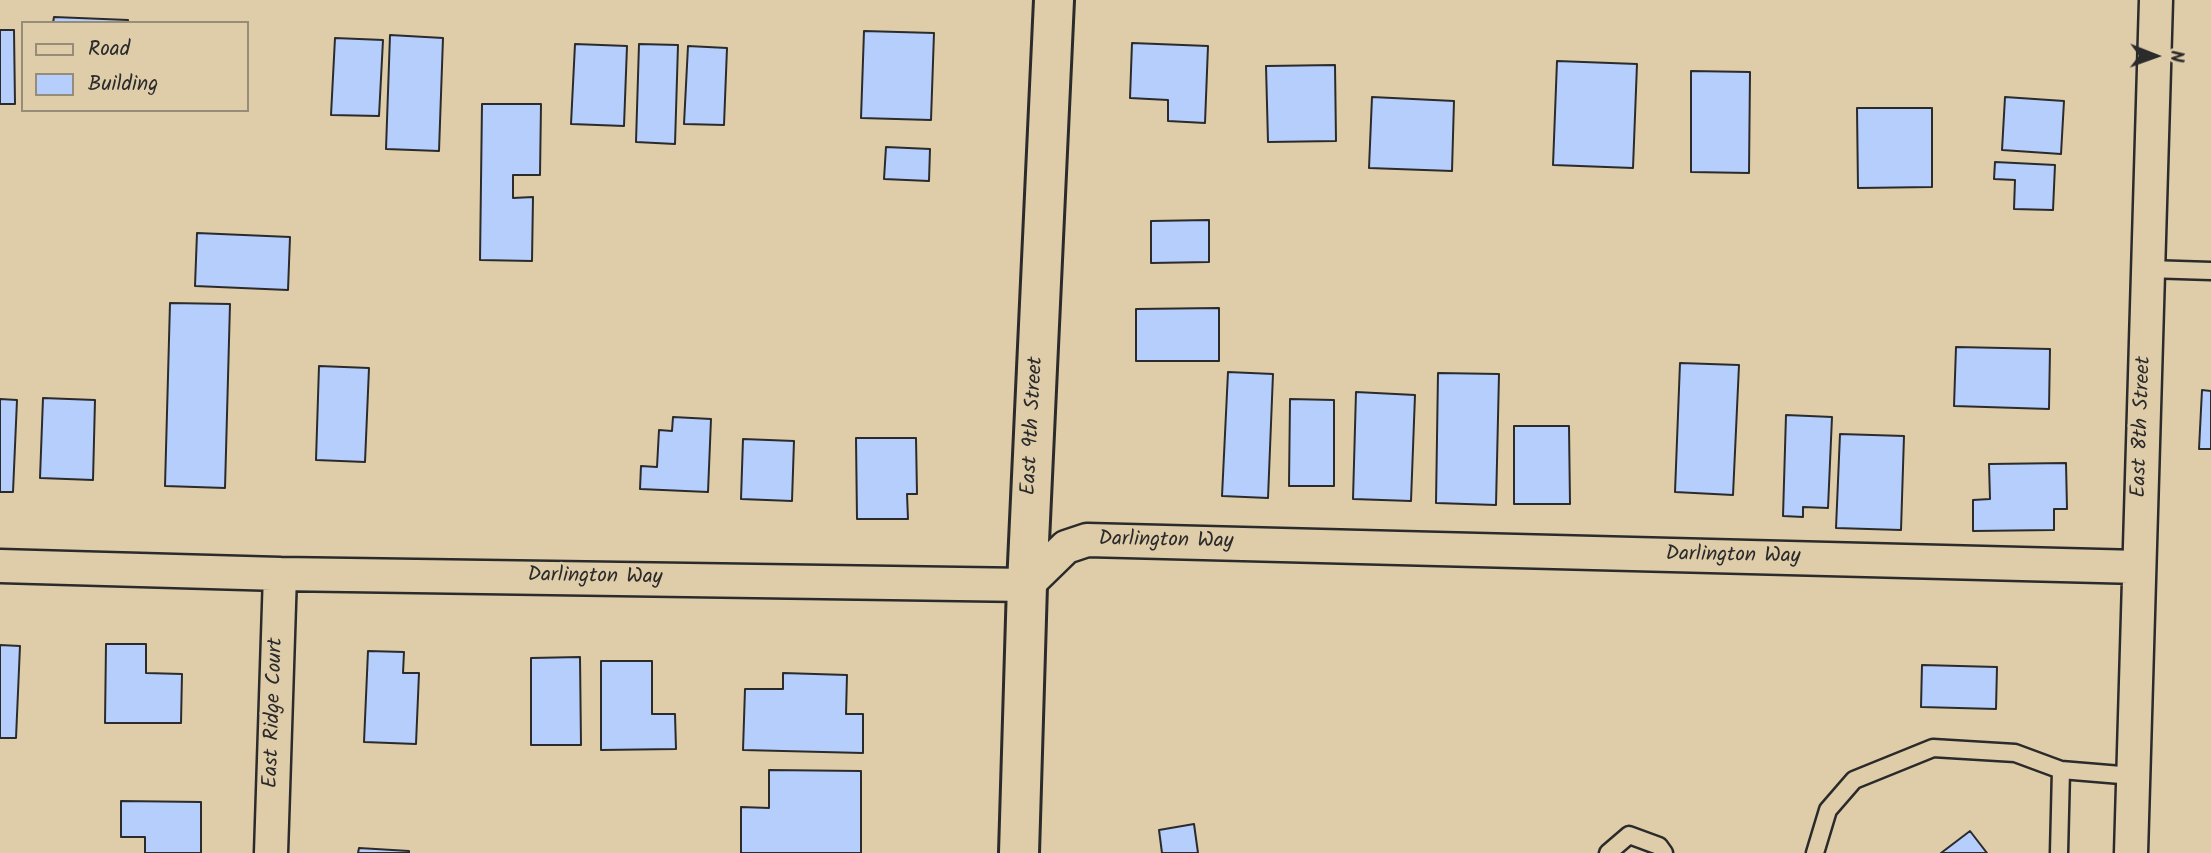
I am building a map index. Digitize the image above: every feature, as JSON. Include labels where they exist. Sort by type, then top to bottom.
[{"type":"street","name":"East 9th Street","points":[[1018,853],[1027,584],[1054,0]]},
{"type":"street","name":"East 8th Street","points":[[2131,853],[2156,0]]},
{"type":"street","name":"Darlington Way","points":[[0,566],[1027,584],[1066,547],[1087,540],[2139,567]]},
{"type":"street","name":"East Ridge Court","points":[[271,853],[280,573]]},
{"type":"lane","points":[[2148,269],[2211,271]]},
{"type":"lane","points":[[1815,853],[1828,810],[1854,780],[1933,748],[2015,753],[2061,770],[2133,776]]},
{"type":"lane","points":[[2059,853],[2061,770]]},
{"type":"lane","points":[[1608,853],[1629,835],[1659,846],[1664,853]]},
{"type":"building","points":[[54,17],[128,20],[128,21],[53,21]]},
{"type":"building","points":[[0,30],[14,30],[15,104],[0,104]]},
{"type":"building","points":[[864,31],[934,33],[931,120],[861,118]]},
{"type":"building","points":[[390,35],[443,38],[439,151],[386,149]]},
{"type":"building","points":[[335,38],[383,40],[379,116],[331,115]]},
{"type":"building","points":[[1132,43],[1208,46],[1205,123],[1168,121],[1168,100],[1130,98]]},
{"type":"building","points":[[575,44],[627,46],[624,126],[571,124]]},
{"type":"building","points":[[639,44],[678,45],[675,144],[636,142]]},
{"type":"building","points":[[688,46],[727,48],[724,125],[684,124]]},
{"type":"building","points":[[1557,61],[1637,64],[1633,168],[1553,165]]},
{"type":"building","points":[[1335,65],[1336,141],[1268,142],[1266,66]]},
{"type":"building","points":[[1691,71],[1750,72],[1749,173],[1691,172]]},
{"type":"building","points":[[1372,97],[1454,101],[1452,171],[1369,168]]},
{"type":"building","points":[[2005,97],[2064,101],[2061,154],[2002,150]]},
{"type":"building","points":[[482,104],[541,104],[540,175],[513,175],[513,198],[533,197],[532,261],[480,260]]},
{"type":"building","points":[[1857,108],[1932,108],[1932,187],[1858,188]]},
{"type":"building","points":[[886,147],[930,149],[929,181],[884,179]]},
{"type":"building","points":[[1995,162],[2055,165],[2053,210],[2014,209],[2015,180],[1994,179]]},
{"type":"building","points":[[1209,220],[1209,262],[1151,263],[1151,221]]},
{"type":"building","points":[[197,233],[290,237],[288,290],[195,286]]},
{"type":"building","points":[[170,303],[230,304],[225,488],[165,486]]},
{"type":"building","points":[[1219,308],[1219,361],[1136,361],[1136,309]]},
{"type":"building","points":[[1956,347],[2050,349],[2049,409],[1954,406]]},
{"type":"building","points":[[1680,363],[1739,365],[1733,495],[1675,492]]},
{"type":"building","points":[[319,366],[369,368],[365,462],[316,460]]},
{"type":"building","points":[[1228,372],[1273,374],[1268,498],[1222,496]]},
{"type":"building","points":[[1438,373],[1499,374],[1496,505],[1436,503]]},
{"type":"building","points":[[2202,390],[2211,391],[2211,449],[2199,449]]},
{"type":"building","points":[[1356,392],[1415,395],[1411,501],[1353,499]]},
{"type":"building","points":[[43,398],[95,400],[93,480],[40,478]]},
{"type":"building","points":[[0,399],[17,400],[13,492],[0,492]]},
{"type":"building","points":[[1290,399],[1334,400],[1334,486],[1289,486]]},
{"type":"building","points":[[1786,415],[1832,417],[1828,508],[1803,507],[1803,517],[1783,516]]},
{"type":"building","points":[[673,417],[711,419],[708,492],[640,489],[641,466],[657,467],[659,430],[672,431]]},
{"type":"building","points":[[1514,426],[1569,426],[1570,504],[1514,504]]},
{"type":"building","points":[[1840,434],[1904,436],[1901,530],[1836,528]]},
{"type":"building","points":[[856,438],[916,438],[917,494],[907,494],[908,519],[857,519]]},
{"type":"building","points":[[743,439],[794,441],[792,501],[741,499]]},
{"type":"building","points":[[2066,463],[2067,509],[2054,509],[2054,530],[1973,531],[1973,500],[1990,499],[1989,464]]},
{"type":"building","points":[[106,644],[146,644],[146,673],[182,674],[181,723],[105,723]]},
{"type":"building","points":[[0,645],[20,646],[16,738],[0,738]]},
{"type":"building","points":[[368,651],[404,652],[403,673],[419,673],[416,744],[364,742]]},
{"type":"building","points":[[580,657],[581,745],[531,745],[531,658]]},
{"type":"building","points":[[601,661],[652,661],[652,714],[675,714],[676,749],[601,750]]},
{"type":"building","points":[[1922,665],[1997,667],[1996,709],[1921,707]]},
{"type":"building","points":[[783,673],[847,675],[846,714],[863,714],[863,753],[743,750],[745,689],[783,689]]},
{"type":"building","points":[[769,770],[861,771],[861,853],[741,853],[741,807],[769,808]]},
{"type":"building","points":[[121,801],[201,802],[201,853],[145,853],[145,837],[121,837]]},
{"type":"building","points":[[1194,824],[1198,853],[1162,853],[1159,830]]},
{"type":"building","points":[[1970,831],[1987,853],[1941,853]]},
{"type":"building","points":[[359,848],[409,851],[409,853],[358,853]]}]
